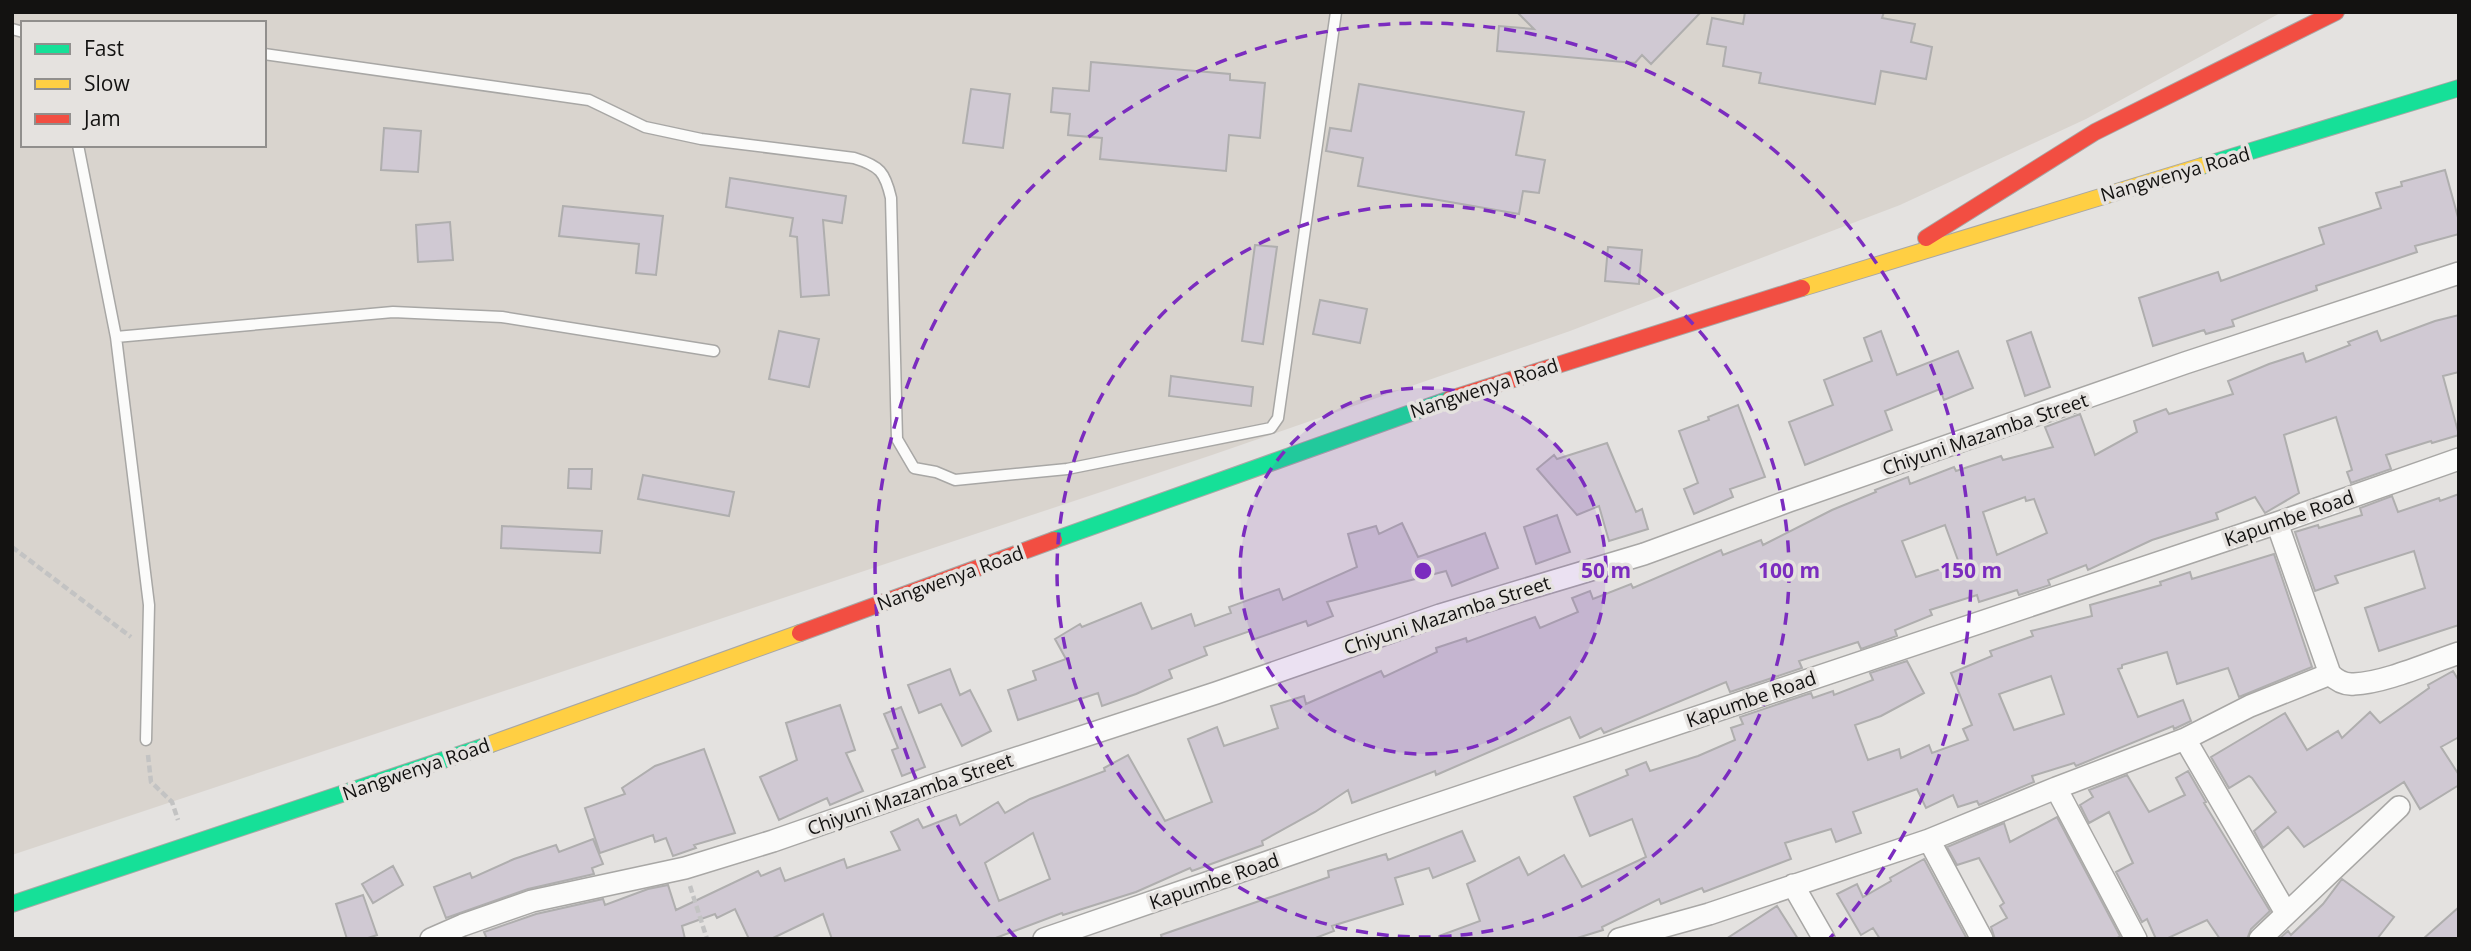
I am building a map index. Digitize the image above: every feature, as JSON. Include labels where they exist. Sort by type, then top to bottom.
[{"type":"main road","name":"Nangwenya Road","points":[[1891,260],[2095,132],[2336,12]]},
{"type":"main road","name":"Nangwenya Road","points":[[12,904],[556,722],[1264,463],[1504,380],[2459,88]]},
{"type":"street","name":"Chiyuni Mazamba Street","points":[[431,939],[532,901],[685,868],[773,841],[1440,615],[1644,554],[2185,363],[2459,273]]},
{"type":"street","name":"Kapumbe Road","points":[[1044,939],[1391,819],[2277,523],[2459,459]]},
{"type":"street","points":[[2277,523],[2330,674],[2335,680],[2353,685],[2379,680],[2459,653]]},
{"type":"street","points":[[1619,939],[1709,914],[1929,840],[2185,739],[2250,706],[2330,674]]},
{"type":"street","points":[[2185,739],[2286,914]]},
{"type":"street","points":[[2056,788],[2136,939]]},
{"type":"street","points":[[2260,939],[2399,807]]},
{"type":"street","points":[[1929,840],[1982,939]]},
{"type":"street","points":[[1793,885],[1824,939]]},
{"type":"lane","points":[[266,54],[589,100],[645,127],[667,132],[701,139],[854,158],[872,163],[884,174],[891,198],[897,439],[914,468],[936,472],[955,480],[1067,469],[1271,428],[1278,418],[1336,12]]},
{"type":"lane","points":[[78,147],[116,337],[149,605],[146,740]]},
{"type":"lane","points":[[116,337],[393,312],[502,317],[714,351]]},
{"type":"path","points":[[12,547],[148,650]]},
{"type":"path","points":[[146,740],[151,782],[172,802],[187,846]]},
{"type":"path","points":[[685,868],[707,939]]},
{"type":"shaded area","points":[[12,12],[2282,12],[2086,119],[1900,205],[1570,331],[1212,455],[12,855]]},
{"type":"building","points":[[1517,12],[1701,12],[1651,64],[1642,55],[1635,63],[1497,51],[1499,26],[1534,29]]},
{"type":"building","points":[[1745,12],[1884,12],[1882,18],[1915,24],[1911,42],[1932,47],[1926,79],[1881,71],[1875,104],[1759,83],[1761,73],[1723,66],[1726,47],[1707,44],[1712,18],[1743,24]]},
{"type":"building","points":[[1091,62],[1230,74],[1230,80],[1265,83],[1260,138],[1229,135],[1226,171],[1100,159],[1102,138],[1068,135],[1070,114],[1051,112],[1053,88],[1089,91]]},
{"type":"building","points":[[1359,84],[1524,112],[1516,155],[1545,160],[1539,193],[1523,191],[1519,214],[1358,186],[1363,158],[1326,151],[1330,128],[1351,131]]},
{"type":"building","points":[[971,89],[1010,94],[1003,148],[963,143]]},
{"type":"building","points":[[384,128],[421,131],[418,172],[381,170]]},
{"type":"building","points":[[2445,170],[2459,221],[2459,234],[2415,246],[2417,252],[2316,286],[2317,290],[2232,320],[2234,326],[2206,334],[2204,330],[2153,346],[2139,298],[2218,272],[2221,281],[2324,244],[2319,228],[2381,208],[2376,193],[2402,186],[2401,182]]},
{"type":"building","points":[[730,178],[846,196],[842,223],[823,220],[829,295],[801,297],[797,237],[790,236],[793,218],[726,207]]},
{"type":"building","points":[[563,206],[663,216],[656,275],[636,273],[639,244],[559,236]]},
{"type":"building","points":[[450,222],[453,260],[418,262],[416,225]]},
{"type":"building","points":[[1255,245],[1277,247],[1263,344],[1242,341]]},
{"type":"building","points":[[1608,247],[1642,250],[1639,284],[1605,281]]},
{"type":"building","points":[[1320,300],[1367,309],[1360,343],[1313,334]]},
{"type":"building","points":[[2459,315],[2459,372],[2443,376],[2459,435],[2386,455],[2391,469],[2351,483],[2347,472],[2352,470],[2336,417],[2284,435],[2299,493],[2265,513],[2255,497],[2216,513],[2218,519],[2152,540],[2088,570],[2086,565],[2048,580],[2050,585],[2019,595],[2017,590],[1979,602],[1977,595],[1930,610],[1932,615],[1895,630],[1897,636],[1861,649],[1858,642],[1799,661],[1802,668],[1730,692],[1726,682],[1604,733],[1601,728],[1580,738],[1570,717],[1436,775],[1435,771],[1352,803],[1348,790],[1262,841],[1263,845],[1192,871],[1190,868],[1136,892],[1063,915],[1062,913],[993,939],[832,939],[823,914],[771,939],[749,939],[735,909],[717,918],[715,914],[682,926],[685,939],[487,939],[484,932],[536,914],[603,899],[605,905],[648,889],[668,885],[676,910],[758,871],[761,876],[780,868],[785,881],[844,859],[847,868],[900,850],[891,832],[918,819],[923,828],[956,815],[960,825],[998,802],[1005,813],[1030,799],[1105,771],[1104,768],[1128,755],[1165,821],[1212,802],[1188,739],[1217,727],[1224,746],[1278,728],[1271,706],[1304,696],[1306,704],[1381,671],[1384,677],[1437,652],[1436,648],[1466,638],[1467,642],[1535,617],[1540,628],[1578,612],[1572,598],[1590,591],[1593,599],[1631,584],[1633,588],[1721,550],[1723,555],[1761,540],[1763,545],[1832,510],[1908,477],[1910,484],[1954,467],[1956,471],[2001,456],[2003,460],[2053,447],[2045,427],[2080,414],[2095,455],[2137,432],[2134,421],[2166,409],[2169,414],[2233,394],[2228,381],[2269,364],[2303,353],[2306,362],[2377,331],[2381,341]],"holes":[[[2025,497],[2026,501],[2034,499],[2047,533],[1997,555],[1983,512]],[[1945,525],[1959,563],[1916,577],[1902,541]],[[1033,833],[1050,879],[999,901],[985,863]]]},
{"type":"building","points":[[779,331],[819,339],[809,387],[769,379]]},
{"type":"building","points":[[1881,331],[1897,375],[1958,351],[1973,388],[1944,400],[1940,389],[1885,411],[1892,430],[1805,465],[1789,422],[1833,405],[1824,380],[1872,361],[1864,338]]},
{"type":"building","points":[[2031,332],[2050,387],[2025,396],[2007,341]]},
{"type":"building","points":[[1171,376],[1253,387],[1251,406],[1169,396]]},
{"type":"building","points":[[1738,405],[1765,477],[1730,489],[1733,497],[1694,514],[1684,489],[1698,483],[1679,431]]},
{"type":"building","points":[[1607,443],[1636,512],[1642,509],[1648,529],[1609,541],[1599,506],[1577,515],[1537,469],[1554,455],[1557,459]]},
{"type":"building","points":[[569,469],[592,469],[591,489],[568,488]]},
{"type":"building","points":[[643,475],[734,492],[729,516],[638,499]]},
{"type":"building","points":[[2459,494],[2459,625],[2379,651],[2365,608],[2425,588],[2414,551],[2335,576],[2338,583],[2315,591],[2295,532],[2362,515],[2360,508],[2392,496],[2398,512]]},
{"type":"building","points":[[1557,515],[1570,552],[1536,564],[1524,527]]},
{"type":"building","points":[[1402,523],[1418,557],[1485,533],[1498,568],[1452,586],[1446,571],[1327,602],[1333,616],[1308,626],[1306,621],[1252,640],[1250,631],[1204,647],[1207,655],[1169,670],[1172,678],[1136,694],[1102,706],[1098,693],[1018,720],[1008,690],[1036,680],[1033,671],[1066,659],[1055,639],[1080,624],[1082,627],[1141,603],[1152,629],[1191,614],[1195,626],[1231,613],[1229,607],[1279,589],[1283,600],[1357,567],[1348,534],[1376,526],[1379,534]]},
{"type":"building","points":[[502,526],[602,531],[600,553],[501,548]]},
{"type":"building","points":[[2274,554],[2312,667],[2239,697],[2228,668],[2177,684],[2167,652],[2122,665],[2122,668],[2118,669],[2138,717],[2183,700],[2191,721],[2076,766],[2074,763],[2032,776],[2034,782],[1979,805],[1977,801],[1958,807],[1953,795],[1926,808],[1917,789],[1853,812],[1861,833],[1836,842],[1831,829],[1785,843],[1791,859],[1704,892],[1702,888],[1661,904],[1659,899],[1602,927],[1603,930],[1574,939],[1439,939],[1439,936],[1480,921],[1467,884],[1519,857],[1528,875],[1564,855],[1582,887],[1646,857],[1632,819],[1590,836],[1574,797],[1628,775],[1626,770],[1646,762],[1650,771],[1698,756],[1735,740],[1731,728],[1743,724],[1740,717],[1811,693],[1813,698],[1833,691],[1834,695],[1873,680],[1870,673],[1907,661],[1924,693],[1881,716],[1855,725],[1868,760],[1899,749],[1901,758],[1929,745],[1932,753],[1968,740],[1963,729],[1972,725],[1951,673],[1992,656],[1990,651],[2033,636],[2031,631],[2092,616],[2090,605],[2161,585],[2160,582],[2190,572],[2192,579]],"holes":[[[2051,676],[2064,714],[2014,730],[1999,694]]]},
{"type":"building","points":[[950,669],[960,695],[970,690],[991,731],[962,746],[941,704],[919,713],[908,685]]},
{"type":"building","points":[[2453,671],[2459,681],[2459,737],[2441,747],[2459,775],[2459,785],[2420,809],[2404,782],[2304,847],[2288,827],[2263,848],[2254,831],[2276,812],[2249,776],[2229,788],[2211,757],[2285,713],[2307,750],[2338,731],[2342,738],[2370,712],[2380,723],[2429,688],[2428,685]]},
{"type":"building","points":[[840,705],[855,750],[846,753],[863,791],[830,805],[827,798],[779,820],[760,777],[797,760],[786,723]]},
{"type":"building","points":[[901,707],[925,767],[902,776],[892,750],[898,748],[884,714]]},
{"type":"building","points":[[704,749],[735,833],[694,845],[696,848],[673,856],[666,838],[655,842],[653,835],[600,853],[585,808],[625,794],[622,788],[655,766]]},
{"type":"building","points":[[2188,771],[2206,802],[2204,803],[2270,911],[2251,929],[2247,939],[2220,939],[2207,920],[2166,939],[2156,939],[2147,919],[2142,922],[2116,872],[2133,863],[2109,812],[2089,823],[2080,805],[2093,797],[2089,790],[2127,775],[2149,812],[2185,795],[2176,778]]},
{"type":"building","points":[[2057,817],[2120,936],[2116,939],[1995,939],[1991,927],[2007,918],[2000,906],[2004,903],[1979,858],[1957,865],[1947,847],[2004,823],[2010,842]]},
{"type":"building","points":[[1462,831],[1475,861],[1433,878],[1429,868],[1395,878],[1403,904],[1332,926],[1334,931],[1313,939],[1162,939],[1161,935],[1329,877],[1328,871],[1386,854],[1388,860]]},
{"type":"building","points":[[593,839],[603,864],[592,868],[594,874],[528,889],[446,918],[434,887],[470,873],[472,878],[514,859],[556,845],[559,852]]},
{"type":"building","points":[[1924,859],[1967,939],[1880,939],[1873,928],[1861,935],[1837,894],[1857,884],[1863,897]]},
{"type":"building","points":[[393,866],[403,885],[373,903],[362,884]]},
{"type":"building","points":[[2342,879],[2394,917],[2377,939],[2279,939],[2288,931],[2291,935],[2323,904]]},
{"type":"building","points":[[363,895],[377,935],[365,939],[347,939],[336,904]]},
{"type":"building","points":[[1777,906],[1798,939],[1726,939]]},
{"type":"building","points":[[2459,907],[2459,939],[2423,939]]},
{"type":"traffic: fast","points":[[2202,166],[2459,88]]},
{"type":"traffic: fast","points":[[1054,540],[1450,399]]},
{"type":"traffic: fast","points":[[12,904],[491,744]]},
{"type":"traffic: slow","points":[[1802,288],[2202,166]]},
{"type":"traffic: slow","points":[[491,744],[800,633]]},
{"type":"traffic: jam","points":[[1926,238],[2095,132],[2336,12]]},
{"type":"traffic: jam","points":[[1450,399],[1802,288]]},
{"type":"traffic: jam","points":[[800,633],[1054,540]]}]
